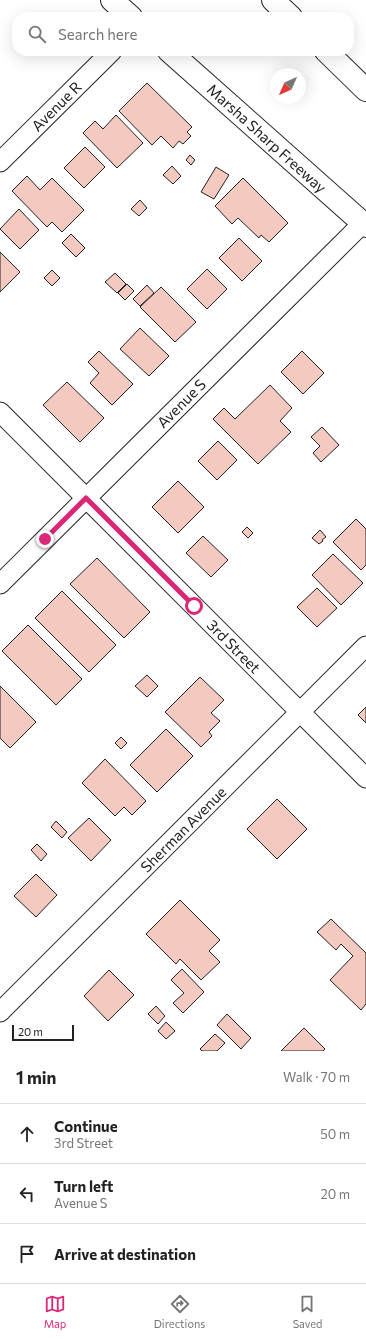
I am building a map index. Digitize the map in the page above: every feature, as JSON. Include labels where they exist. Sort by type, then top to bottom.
[{"type":"main road","points":[[112,0],[125,12]]},
{"type":"main road","points":[[273,0],[286,12]]},
{"type":"main road","name":"Marsha Sharp Freeway","points":[[175,56],[365,224]]},
{"type":"main road","points":[[331,56],[366,90]]},
{"type":"street","name":"Avenue R","points":[[0,162],[107,56]]},
{"type":"street","name":"Avenue S","points":[[0,584],[365,224]]},
{"type":"street","name":"3rd Street","points":[[0,412],[366,778]]},
{"type":"street","name":"Sherman Avenue","points":[[0,1012],[366,646]]},
{"type":"building","points":[[147,83],[192,127],[187,132],[191,136],[183,144],[179,141],[173,148],[161,136],[152,145],[119,111]]},
{"type":"building","points":[[116,115],[143,143],[117,168],[83,133],[95,121],[103,129]]},
{"type":"building","points":[[85,147],[105,167],[84,188],[64,168]]},
{"type":"building","points":[[190,155],[195,160],[191,165],[186,160]]},
{"type":"building","points":[[172,166],[181,176],[173,184],[163,175]]},
{"type":"building","points":[[216,167],[229,175],[214,199],[201,192]]},
{"type":"building","points":[[27,176],[40,190],[52,178],[84,210],[62,232],[52,222],[47,227],[12,191]]},
{"type":"building","points":[[243,178],[288,223],[269,242],[261,235],[259,238],[238,218],[232,224],[215,206]]},
{"type":"building","points":[[140,200],[147,208],[139,216],[131,209]]},
{"type":"building","points":[[19,209],[39,230],[20,249],[0,229]]},
{"type":"building","points":[[71,234],[85,248],[76,257],[62,243]]},
{"type":"building","points":[[239,238],[262,261],[242,281],[219,258]]},
{"type":"building","points":[[0,252],[20,272],[0,292]]},
{"type":"building","points":[[207,269],[227,289],[207,309],[187,289]]},
{"type":"building","points":[[52,270],[60,278],[52,286],[44,278]]},
{"type":"building","points":[[115,273],[126,284],[117,293],[105,282]]},
{"type":"building","points":[[127,284],[134,291],[125,300],[118,293]]},
{"type":"building","points":[[147,285],[154,293],[140,306],[133,299]]},
{"type":"building","points":[[161,287],[196,322],[175,342],[140,307]]},
{"type":"building","points":[[140,328],[169,356],[149,376],[120,349]]},
{"type":"building","points":[[99,351],[133,384],[112,405],[90,383],[99,373],[88,362]]},
{"type":"building","points":[[302,351],[324,373],[303,394],[281,372]]},
{"type":"building","points":[[67,382],[104,418],[80,442],[43,405]]},
{"type":"building","points":[[270,385],[292,408],[280,421],[291,432],[258,464],[213,419],[224,408],[235,419]]},
{"type":"building","points":[[322,427],[339,445],[321,462],[313,453],[320,446],[311,437]]},
{"type":"building","points":[[218,441],[237,460],[217,480],[198,461]]},
{"type":"building","points":[[178,481],[204,507],[178,533],[152,507]]},
{"type":"building","points":[[356,519],[366,529],[366,565],[361,570],[333,542]]},
{"type":"building","points":[[247,527],[253,533],[248,538],[242,532]]},
{"type":"building","points":[[320,530],[326,537],[319,544],[312,538]]},
{"type":"building","points":[[203,536],[228,560],[211,577],[186,553]]},
{"type":"building","points":[[333,554],[363,583],[341,605],[312,575]]},
{"type":"building","points":[[97,558],[150,612],[124,638],[70,584]]},
{"type":"building","points":[[317,588],[337,608],[317,627],[297,607]]},
{"type":"building","points":[[62,591],[116,645],[89,672],[35,618]]},
{"type":"building","points":[[28,625],[82,679],[56,705],[2,651]]},
{"type":"building","points":[[147,675],[158,686],[147,697],[135,686]]},
{"type":"building","points":[[200,677],[224,700],[211,713],[220,721],[209,732],[212,736],[201,747],[165,712]]},
{"type":"building","points":[[0,686],[36,722],[10,748],[0,738]]},
{"type":"building","points":[[366,707],[366,723],[358,715]]},
{"type":"building","points":[[166,729],[193,756],[157,792],[130,765]]},
{"type":"building","points":[[121,737],[127,743],[121,749],[115,743]]},
{"type":"building","points":[[105,759],[146,801],[132,815],[124,807],[115,816],[82,783]]},
{"type":"building","points":[[277,799],[307,829],[277,859],[247,829]]},
{"type":"building","points":[[89,818],[111,840],[91,861],[68,838]]},
{"type":"building","points":[[56,821],[67,832],[62,838],[51,827]]},
{"type":"building","points":[[37,844],[47,854],[41,861],[31,850]]},
{"type":"building","points":[[36,874],[57,895],[36,917],[14,896]]},
{"type":"building","points":[[180,900],[220,940],[209,951],[220,962],[201,980],[180,959],[176,964],[146,934]]},
{"type":"building","points":[[331,919],[366,953],[366,1004],[361,1010],[330,980],[353,956],[341,944],[336,950],[317,932]]},
{"type":"building","points":[[182,969],[204,992],[183,1013],[173,1003],[184,993],[171,980]]},
{"type":"building","points":[[109,970],[134,995],[108,1021],[84,996]]},
{"type":"building","points":[[156,1006],[165,1016],[158,1024],[148,1014]]},
{"type":"building","points":[[227,1014],[251,1038],[241,1049],[217,1025]]},
{"type":"building","points":[[166,1022],[175,1031],[166,1039],[158,1031]]},
{"type":"building","points":[[304,1028],[325,1049],[323,1051],[281,1051]]},
{"type":"building","points":[[215,1034],[225,1043],[217,1051],[202,1051],[200,1049]]},
{"type":"route","points":[[45,539],[86,498],[194,606]]}]
